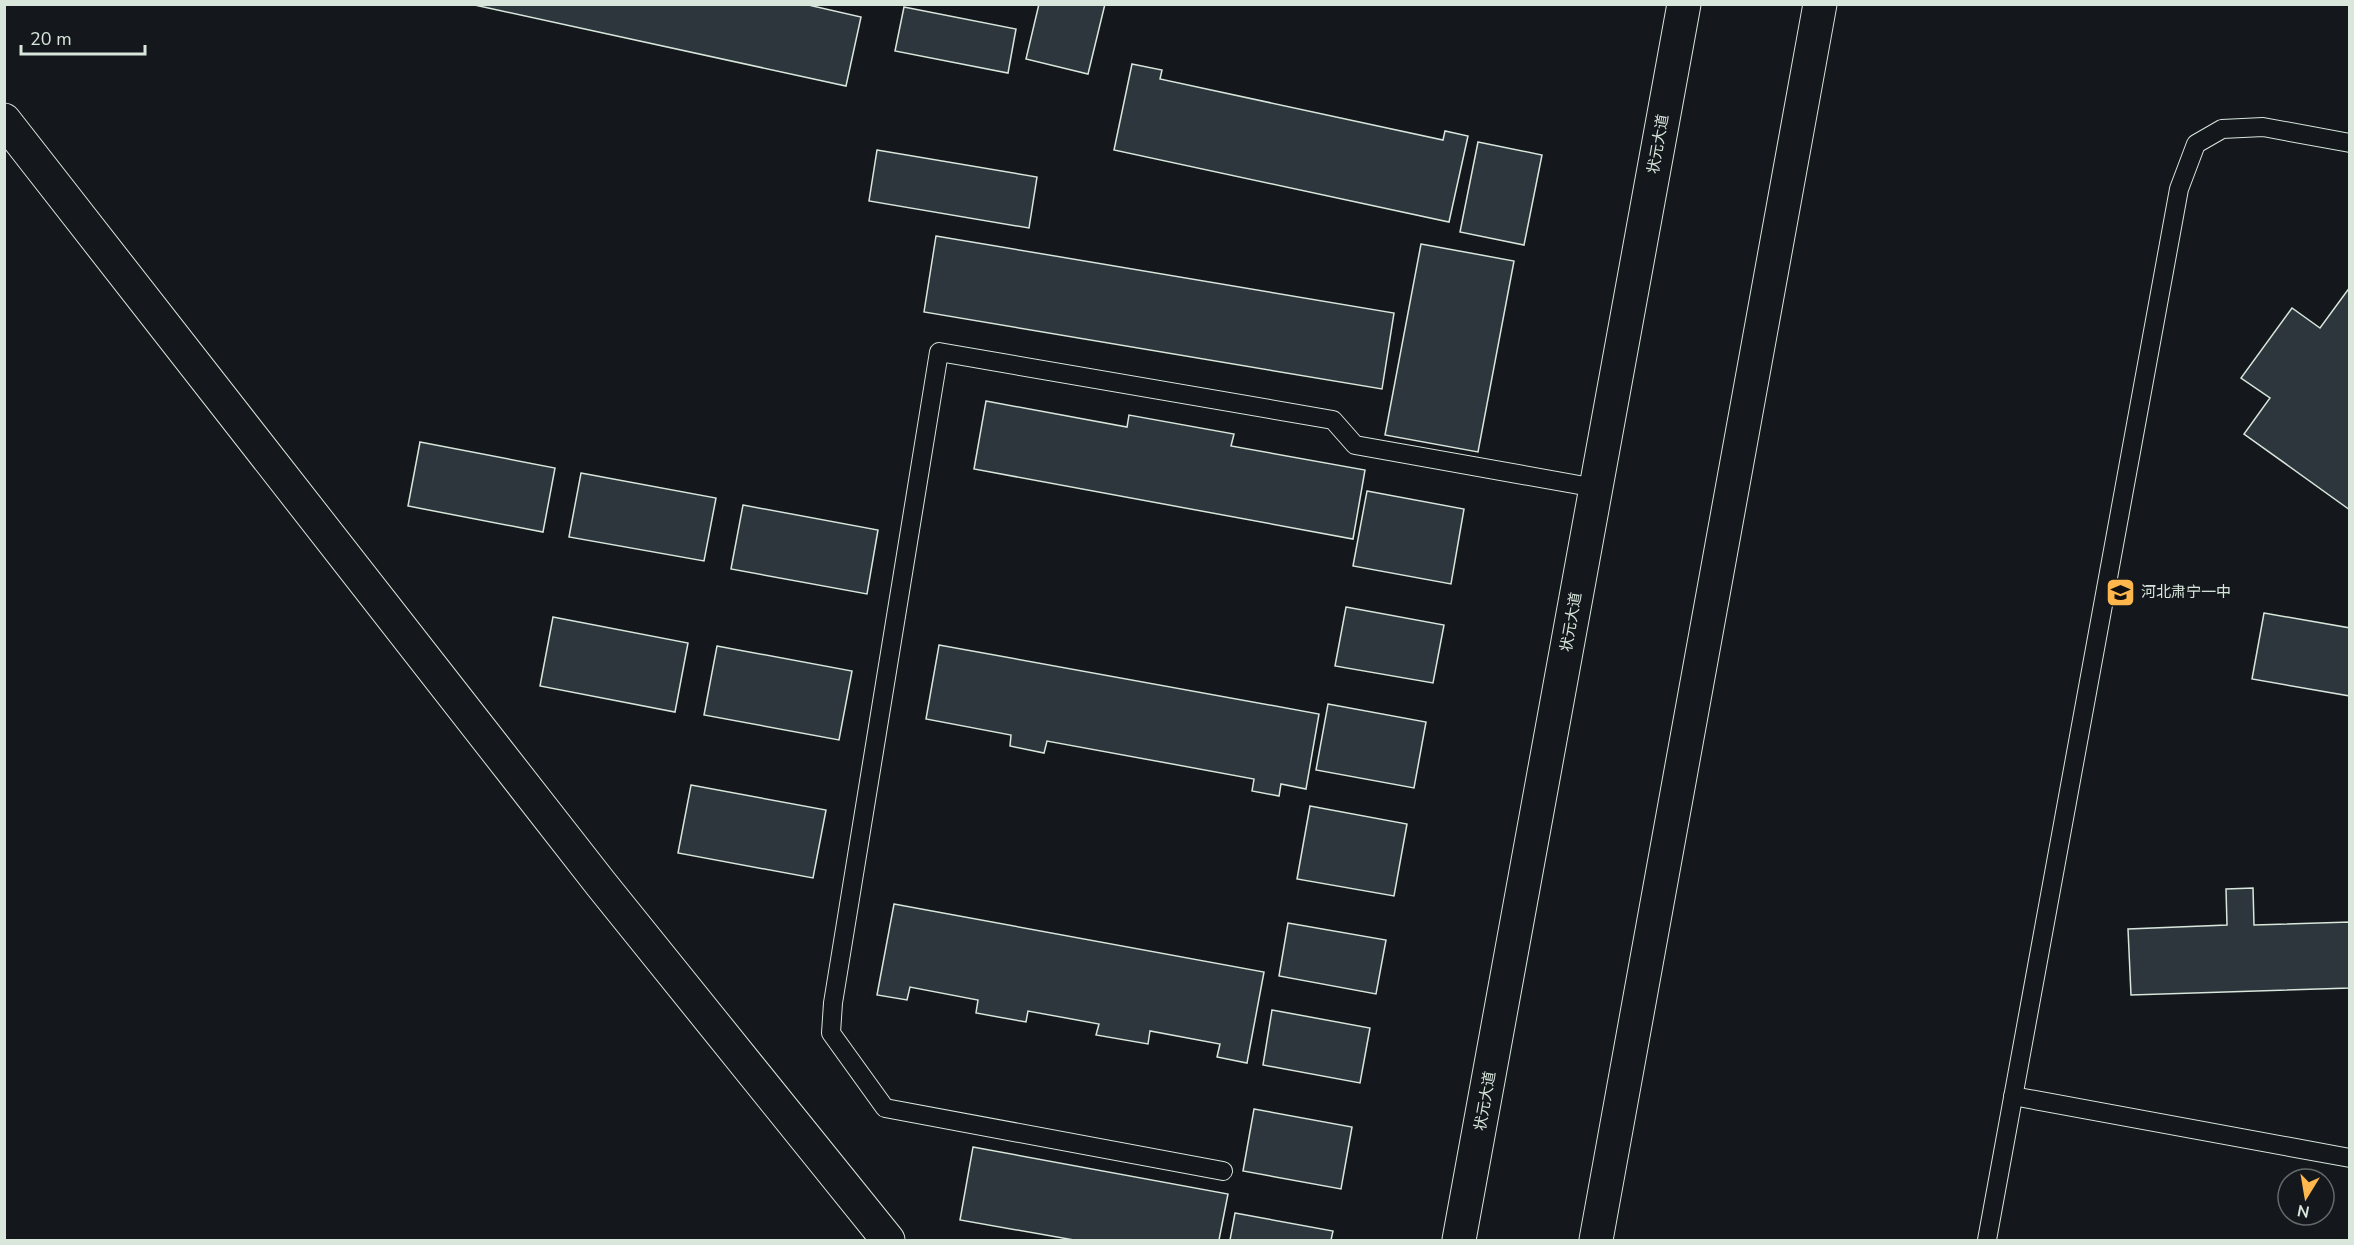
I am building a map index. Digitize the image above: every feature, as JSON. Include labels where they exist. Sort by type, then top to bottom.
[{"type":"main road","name":"状元大道","points":[[1459,1240],[1683,4]]},
{"type":"main road","points":[[1596,1240],[1820,4]]},
{"type":"main road","points":[[4,120],[601,884],[888,1240]]},
{"type":"lane","points":[[1987,1240],[2179,189],[2196,144],[2222,129],[2263,127],[2349,142]]},
{"type":"lane","points":[[1223,1171],[885,1108],[831,1033],[833,1003],[939,352],[1333,420],[1355,445],[1596,488]]},
{"type":"lane","points":[[2013,1096],[2349,1158]]},
{"type":"building","points":[[470,4],[804,4],[861,17],[846,86]]},
{"type":"building","points":[[1039,4],[1105,4],[1088,74],[1026,59]]},
{"type":"building","points":[[904,7],[1016,29],[1008,73],[895,51]]},
{"type":"building","points":[[1132,64],[1162,70],[1160,79],[1443,140],[1445,131],[1468,136],[1449,222],[1114,150]]},
{"type":"building","points":[[1478,142],[1542,155],[1524,245],[1460,232]]},
{"type":"building","points":[[877,150],[1037,177],[1029,228],[869,201]]},
{"type":"building","points":[[936,236],[1394,313],[1382,389],[924,312]]},
{"type":"building","points":[[1421,244],[1514,261],[1478,452],[1385,435]]},
{"type":"building","points":[[2350,287],[2350,510],[2244,434],[2270,398],[2241,378],[2292,308],[2320,328]]},
{"type":"building","points":[[986,401],[1127,427],[1129,415],[1234,434],[1231,446],[1365,470],[1353,539],[974,469]]},
{"type":"building","points":[[420,442],[555,468],[543,532],[408,506]]},
{"type":"building","points":[[581,473],[716,498],[704,561],[569,537]]},
{"type":"building","points":[[1367,491],[1464,509],[1451,584],[1353,566]]},
{"type":"building","points":[[743,505],[878,530],[867,594],[731,569]]},
{"type":"building","points":[[1346,607],[1444,625],[1433,683],[1335,666]]},
{"type":"building","points":[[2264,613],[2350,628],[2350,696],[2252,679]]},
{"type":"building","points":[[553,617],[688,643],[675,712],[540,686]]},
{"type":"building","points":[[939,645],[1319,714],[1306,789],[1281,784],[1279,796],[1252,791],[1254,779],[1047,741],[1044,753],[1010,746],[1011,735],[926,719]]},
{"type":"building","points":[[717,646],[852,671],[839,740],[704,715]]},
{"type":"building","points":[[1328,704],[1426,722],[1414,788],[1316,770]]},
{"type":"building","points":[[691,785],[826,810],[813,878],[678,853]]},
{"type":"building","points":[[1310,806],[1407,824],[1394,896],[1297,879]]},
{"type":"building","points":[[2253,888],[2254,925],[2350,922],[2350,988],[2131,995],[2128,929],[2227,925],[2226,889]]},
{"type":"building","points":[[894,904],[1264,972],[1247,1063],[1217,1057],[1220,1044],[1150,1031],[1148,1044],[1096,1035],[1099,1024],[1028,1011],[1026,1022],[976,1013],[978,1000],[910,987],[907,1000],[877,995]]},
{"type":"building","points":[[1288,923],[1386,940],[1376,994],[1279,976]]},
{"type":"building","points":[[1272,1010],[1370,1028],[1360,1083],[1263,1065]]},
{"type":"building","points":[[1254,1109],[1352,1127],[1341,1189],[1243,1171]]},
{"type":"building","points":[[973,1147],[1228,1194],[1219,1240],[1074,1240],[960,1220]]},
{"type":"building","points":[[1235,1213],[1333,1231],[1331,1240],[1230,1240]]},
{"type":"place","name":"河北肃宁一中","points":[[2120,592]]}]
